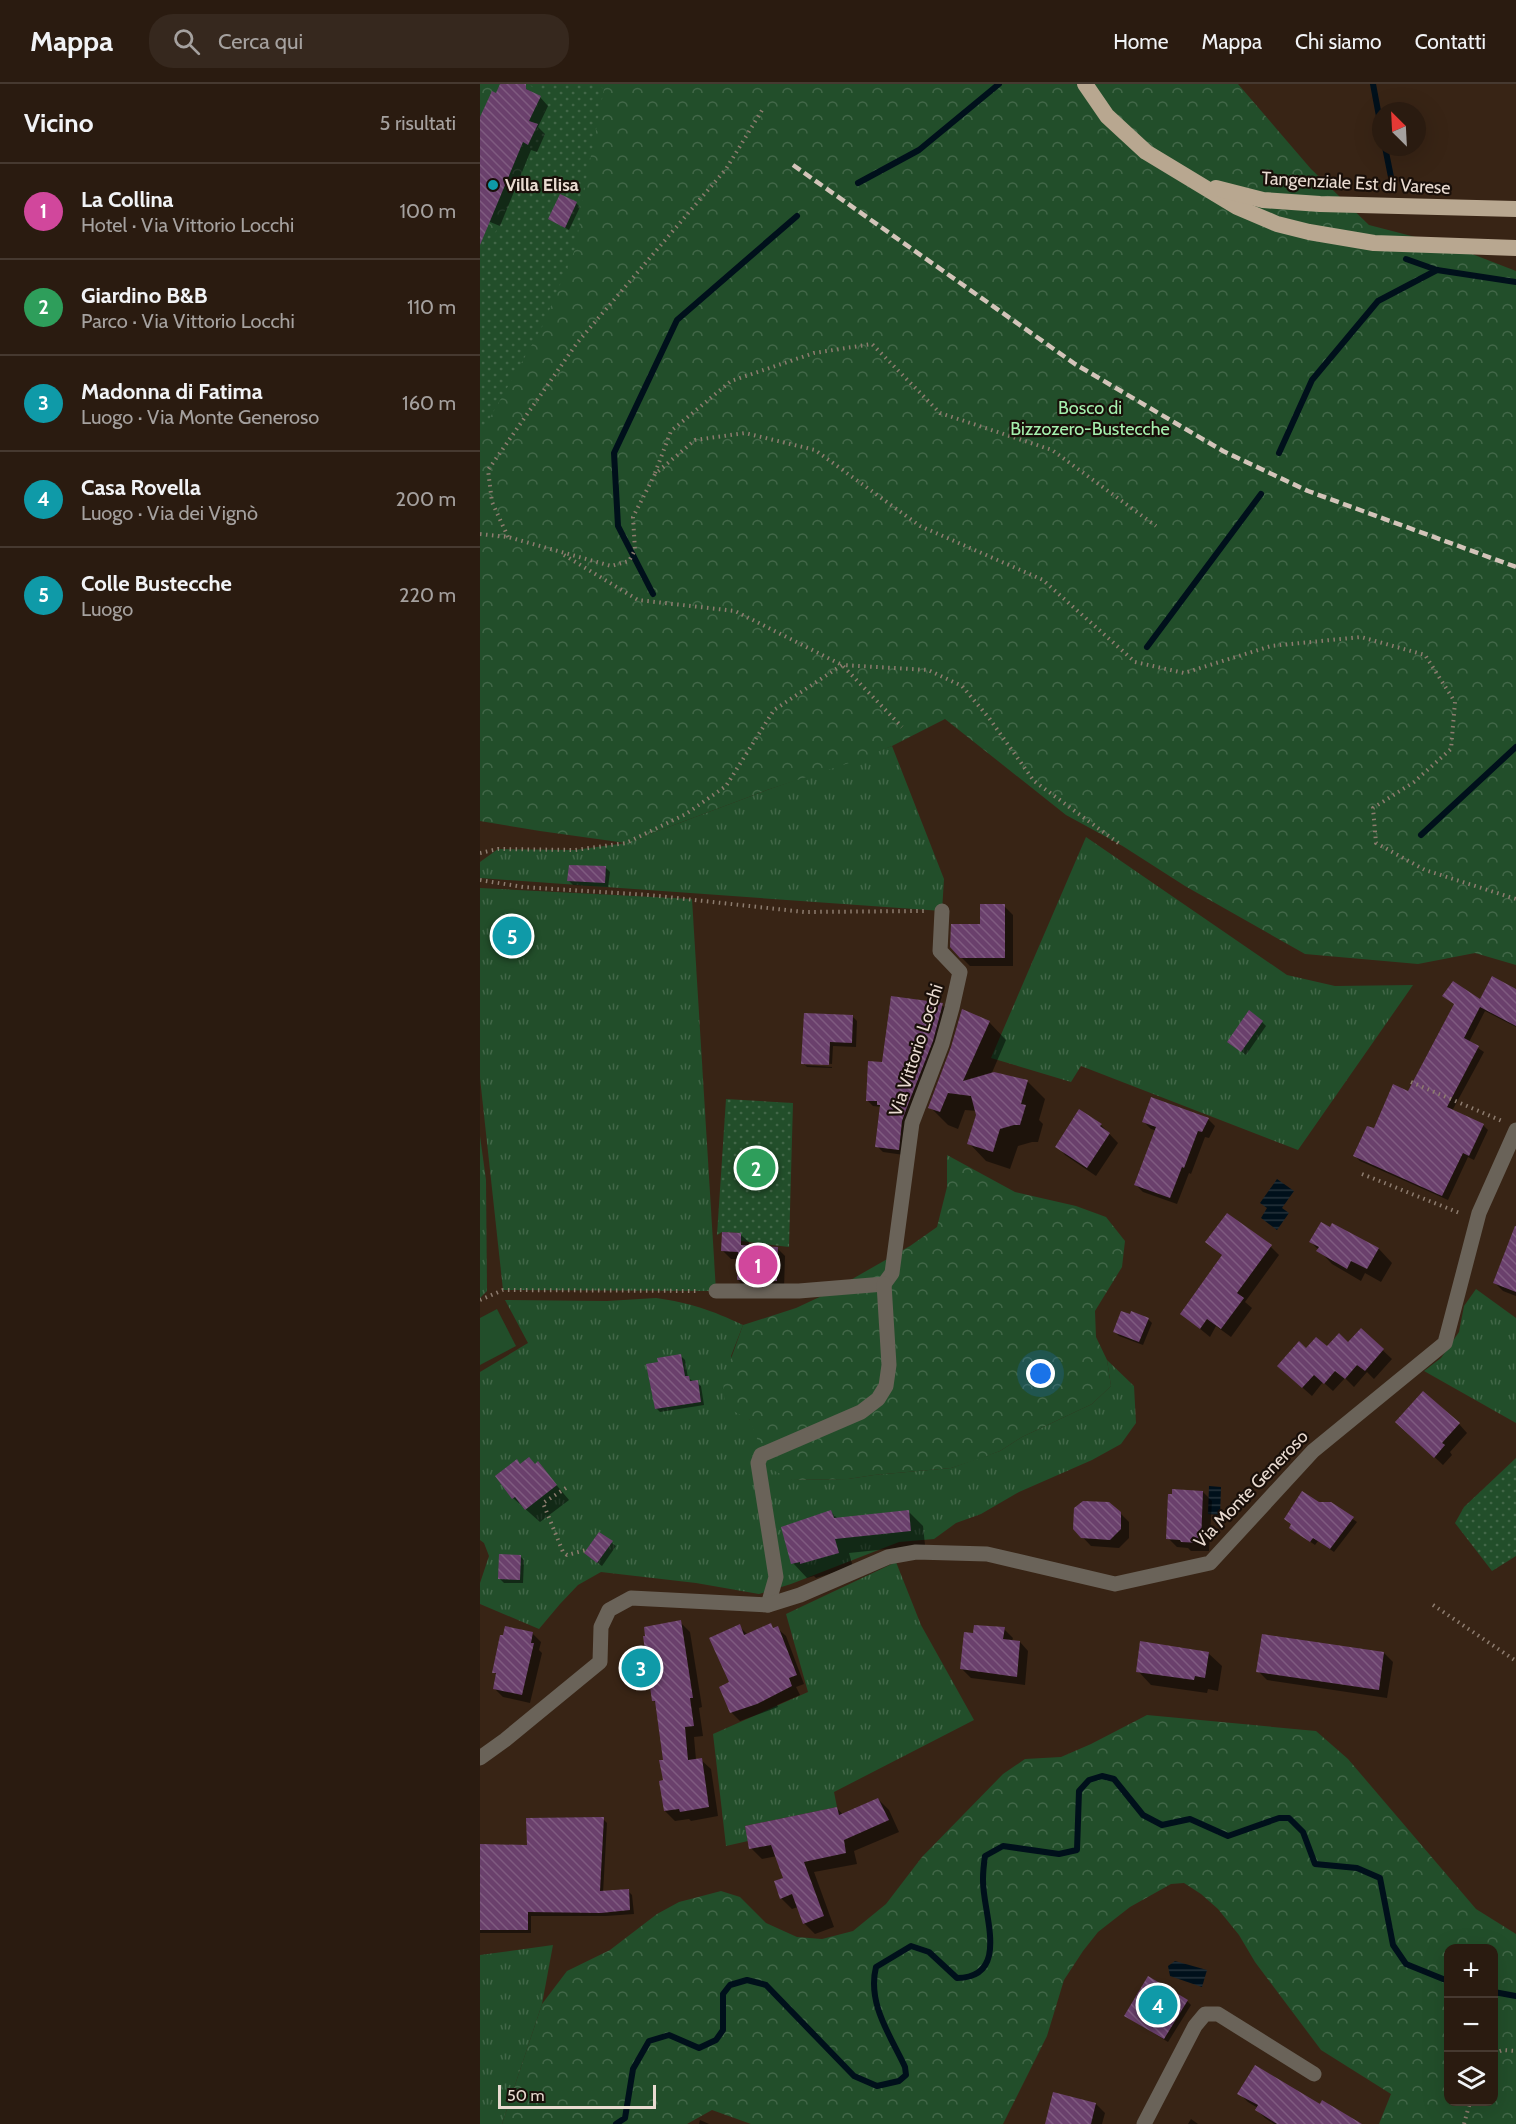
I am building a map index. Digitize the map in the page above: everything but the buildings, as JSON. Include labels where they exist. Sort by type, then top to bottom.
[{"type":"highway","name":"Tangenziale Est di Varese","points":[[1085,84],[1107,116],[1146,152],[1237,207],[1277,224],[1374,243],[1516,248]]},
{"type":"highway","name":"Tangenziale Est di Varese","points":[[1196,183],[1263,200],[1320,204],[1516,209]]},
{"type":"street","name":"Via Vittorio Locchi","points":[[884,1284],[892,1273],[912,1123],[942,1044],[960,972],[940,951],[942,911]]},
{"type":"street","name":"Via Monte Generoso","points":[[480,1758],[600,1662],[601,1627],[609,1610],[631,1598],[768,1605],[800,1595],[888,1557],[916,1552],[987,1554],[1115,1584],[1210,1563],[1313,1451],[1445,1343],[1477,1220],[1510,1126]]},
{"type":"street","points":[[716,1291],[800,1291],[884,1284],[889,1365],[886,1386],[878,1399],[861,1412],[761,1455],[758,1463],[776,1577],[768,1605]]},
{"type":"street","points":[[1144,2124],[1195,2026],[1205,2014],[1218,2014],[1314,2074]]},
{"type":"path","points":[[508,537],[492,502],[488,470],[577,343],[726,169],[764,107]]},
{"type":"path","points":[[480,534],[508,537],[611,566],[628,561],[635,550],[633,517],[655,474],[670,431],[731,381],[814,353],[872,344],[940,413],[1052,450],[1156,526]]},
{"type":"path","points":[[655,474],[694,441],[745,432],[815,450],[920,526],[1043,580],[1135,662],[1184,673],[1271,646],[1361,637],[1425,655],[1455,702],[1451,750],[1414,782],[1372,808],[1376,843],[1425,870],[1516,899]]},
{"type":"path","points":[[558,551],[638,600],[735,611],[842,665],[902,727]]},
{"type":"path","points":[[480,853],[498,849],[575,850],[626,843],[686,814],[726,786],[774,710],[842,665],[927,670],[962,686],[989,718],[1034,781],[1121,845]]},
{"type":"path","points":[[480,880],[523,887],[650,895],[804,912],[942,911]]},
{"type":"path","points":[[1411,1082],[1510,1126]]},
{"type":"path","points":[[1362,1174],[1477,1220]]},
{"type":"path","points":[[480,1300],[503,1290],[716,1291]]},
{"type":"path","points":[[566,1488],[543,1503],[563,1552],[567,1555],[586,1550]]},
{"type":"path","points":[[1433,1605],[1516,1661]]},
{"type":"path","points":[[1497,2052],[1516,2051]]},
{"type":"path","points":[[1464,2124],[1469,2106]]},
{"type":"green space","name":"Bosco di Bizzozero-Bustecche","points":[[480,84],[1238,84],[1311,169],[1369,225],[1454,247],[1516,271],[1516,965],[1475,953],[1418,964],[1305,954],[1066,815],[945,719],[892,746],[855,761],[767,790],[626,843],[480,821]]},
{"type":"green space","points":[[528,84],[596,84],[604,89],[576,247],[542,327],[480,435],[480,228],[495,233],[528,159],[526,157],[549,98]]},
{"type":"green space","points":[[892,746],[944,879],[942,911],[480,878],[480,862],[498,849],[575,850],[626,843]]},
{"type":"green space","points":[[1086,837],[1287,975],[1335,986],[1413,985],[1298,1150],[1081,1066],[1071,1082],[991,1058]]},
{"type":"green space","points":[[480,888],[692,899],[716,1291],[503,1290],[480,1078]]},
{"type":"green space","points":[[726,1099],[793,1103],[789,1247],[741,1241],[741,1233],[722,1232],[717,1235]]},
{"type":"green space","points":[[480,1136],[486,1180],[487,1291],[480,1298]]},
{"type":"green space","points":[[947,1155],[1015,1192],[1076,1206],[1106,1217],[1125,1241],[1122,1267],[1095,1311],[1096,1337],[1107,1360],[1111,1386],[1092,1404],[1022,1437],[1000,1451],[951,1468],[848,1479],[792,1480],[769,1468],[749,1419],[725,1407],[723,1381],[743,1325],[796,1308],[826,1294],[910,1246],[937,1227],[947,1187]]},
{"type":"green space","points":[[1476,1289],[1516,1318],[1516,1423],[1424,1371],[1441,1358],[1459,1332],[1464,1306]]},
{"type":"green space","points":[[656,1298],[701,1308],[743,1325],[731,1356],[749,1419],[792,1480],[848,1479],[951,1468],[1000,1451],[1022,1437],[1092,1404],[1111,1386],[1107,1360],[1134,1386],[1136,1423],[1121,1444],[1092,1460],[1019,1492],[981,1514],[956,1523],[934,1539],[899,1542],[759,1594],[696,1583],[601,1572],[578,1585],[539,1629],[480,1604],[480,1583],[489,1556],[484,1543],[480,1540],[480,1372],[528,1343],[505,1300],[607,1301]]},
{"type":"green space","points":[[497,1309],[516,1346],[480,1365],[480,1318]]},
{"type":"green space","points":[[1516,1458],[1516,1556],[1492,1571],[1455,1523],[1464,1507]]},
{"type":"green space","points":[[896,1562],[921,1625],[974,1720],[834,1792],[837,1807],[745,1826],[748,1841],[726,1846],[713,1734],[808,1692],[786,1614]]},
{"type":"green space","points":[[1147,1715],[1316,1731],[1348,1759],[1476,1909],[1516,1934],[1516,2124],[1379,2124],[1391,2094],[1321,2050],[1218,1909],[1184,1883],[1171,1884],[1130,1907],[1098,1932],[1083,1951],[1064,1980],[1047,2036],[1003,2124],[751,2124],[712,2110],[687,2124],[502,2124],[542,2004],[567,1971],[610,1950],[657,1914],[679,1902],[721,1891],[740,1897],[766,1923],[797,1937],[822,1939],[853,1931],[886,1904],[922,1857],[1003,1774],[1025,1759],[1061,1757]]},
{"type":"green space","points":[[553,1945],[542,2004],[502,2124],[480,2124],[480,1955]]},
{"type":"water","points":[[1277,1179],[1294,1191],[1282,1208],[1289,1213],[1277,1230],[1261,1218],[1267,1208],[1260,1203]]},
{"type":"water","points":[[1209,1486],[1221,1487],[1220,1515],[1208,1514]]},
{"type":"water","points":[[1175,1961],[1207,1970],[1202,1987],[1170,1976],[1168,1966]]},
{"type":"waterway","points":[[858,183],[919,150],[999,84]]},
{"type":"waterway","points":[[1373,84],[1376,102]]},
{"type":"waterway","points":[[1387,156],[1392,182]]},
{"type":"waterway","points":[[653,594],[618,526],[614,453],[677,320],[797,216]]},
{"type":"waterway","points":[[1406,259],[1437,270],[1516,282]]},
{"type":"waterway","points":[[1279,453],[1312,380],[1378,301],[1437,270]]},
{"type":"waterway","points":[[1147,647],[1261,494]]},
{"type":"waterway","points":[[1421,835],[1516,747]]},
{"type":"waterway","points":[[616,2124],[625,2118],[633,2069],[649,2041],[669,2035],[699,2048],[716,2040],[723,2030],[723,1994],[730,1985],[747,1980],[766,1985],[854,2076],[877,2086],[899,2081],[906,2075],[905,2067],[877,2006],[874,1980],[876,1967],[911,1946],[929,1952],[957,1978],[974,1975],[984,1967],[989,1955],[990,1940],[983,1879],[985,1856],[1003,1846],[1059,1854],[1077,1850],[1079,1791],[1089,1780],[1102,1776],[1114,1779],[1143,1815],[1162,1825],[1190,1819],[1228,1836],[1279,1818],[1289,1818],[1303,1832],[1315,1864],[1357,1868],[1380,1878],[1393,1945],[1406,1964],[1444,1979]]},
{"type":"waterway","points":[[1498,1993],[1516,1996]]},
{"type":"railway","points":[[793,165],[1075,364],[1223,451],[1308,491],[1516,567]]},
{"type":"place","name":"Villa Elisa","points":[[493,185]]},
{"type":"place","name":"Colle Bustecche","points":[[512,936]]},
{"type":"place","name":"Giardino B&B","points":[[756,1168]]},
{"type":"place","name":"La Collina","points":[[758,1265]]},
{"type":"place","name":"Madonna di Fatima","points":[[641,1668]]},
{"type":"place","name":"Casa Rovella","points":[[1158,2005]]}]
